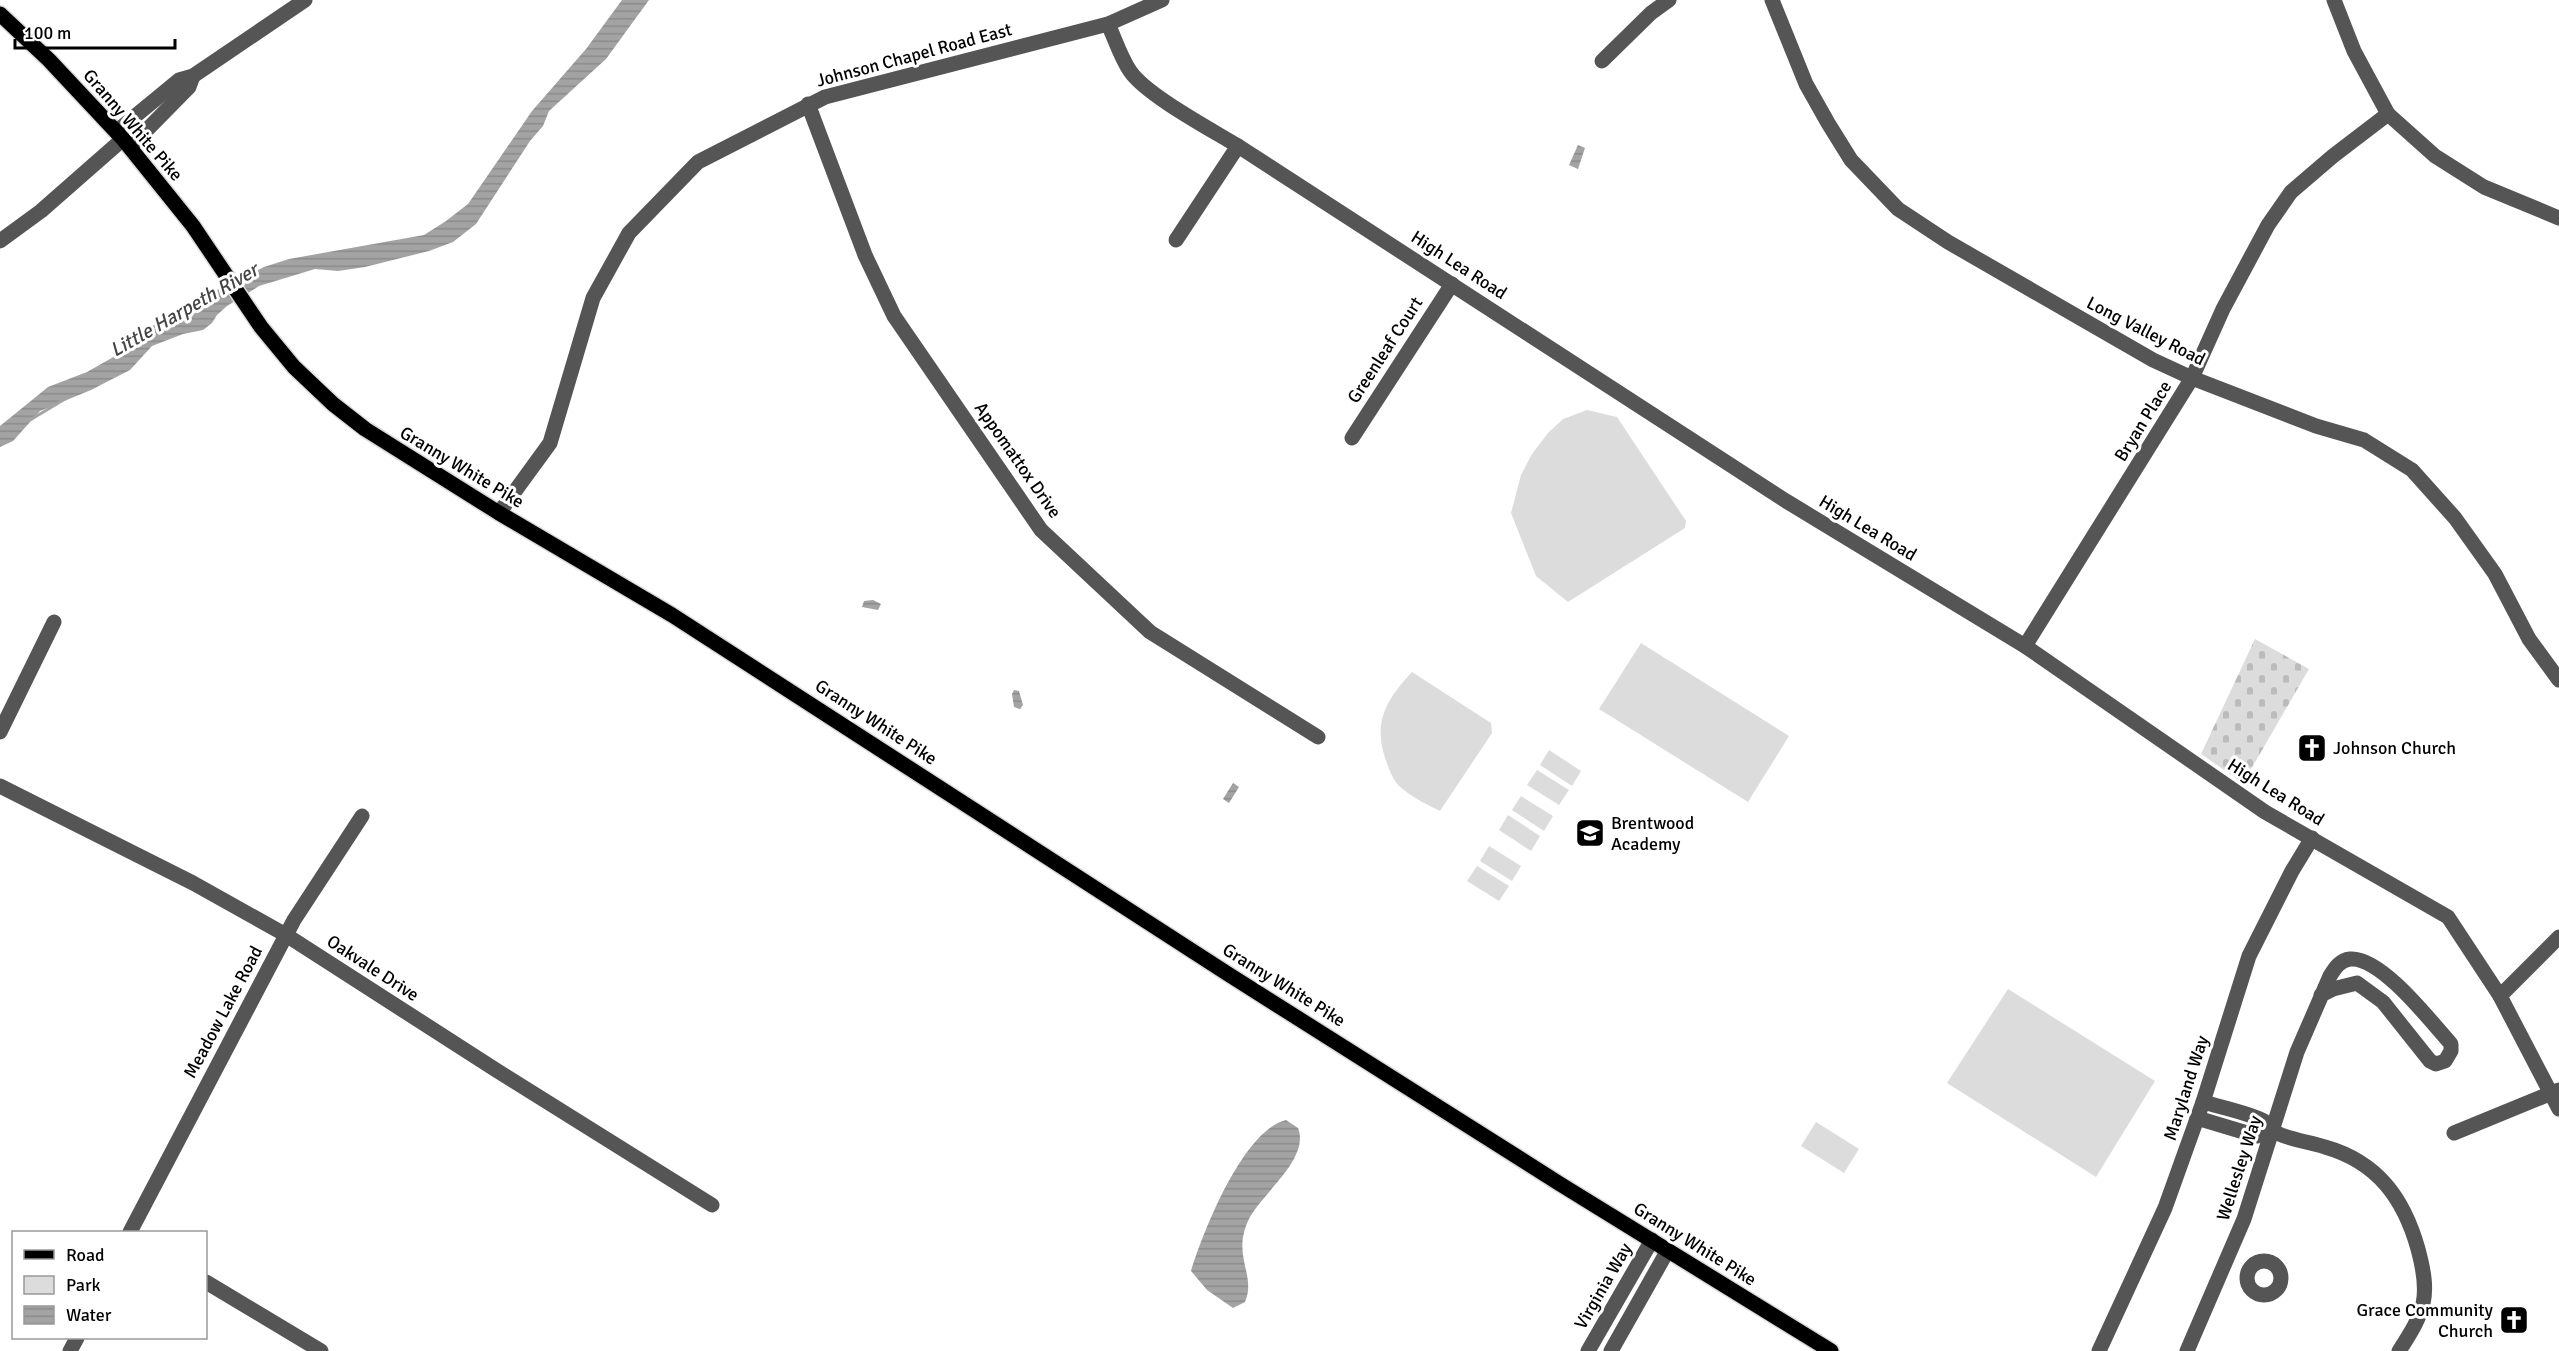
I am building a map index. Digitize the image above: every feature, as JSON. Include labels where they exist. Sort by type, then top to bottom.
[{"type":"main road","name":"Granny White Pike","points":[[0,14],[50,60],[123,139],[193,226],[261,327],[294,367],[333,404],[399,453],[672,615],[1228,974],[1831,1351]]},
{"type":"street","points":[[0,241],[40,211],[123,139],[179,80],[193,76],[305,0]]},
{"type":"street","name":"Johnson Chapel Road East","points":[[499,513],[550,443],[593,298],[629,233],[698,162],[825,97],[1108,24],[1162,0]]},
{"type":"street","points":[[1602,61],[1651,13],[1669,0]]},
{"type":"street","name":"Long Valley Road","points":[[1772,0],[1806,84],[1828,123],[1851,160],[1898,209],[1948,242],[2153,360],[2192,378],[2316,426],[2364,440],[2412,470],[2444,503],[2488,564],[2529,639],[2559,680]]},
{"type":"street","points":[[2334,0],[2354,51],[2388,114],[2435,156],[2484,187],[2559,219]]},
{"type":"street","name":"High Lea Road","points":[[1108,24],[1131,72],[1152,91],[1192,119],[1238,146],[1786,501],[2025,646],[2263,811],[2448,918],[2500,996],[2555,1092],[2559,1109]]},
{"type":"street","name":"Appomattox Drive","points":[[808,104],[865,255],[894,316],[1041,530],[1150,632],[1318,737]]},
{"type":"street","name":"Bryan Place","points":[[2025,646],[2192,378],[2223,309],[2268,225],[2291,192],[2388,114]]},
{"type":"street","points":[[1176,240],[1238,146]]},
{"type":"street","name":"Greenleaf Court","points":[[1352,438],[1452,284]]},
{"type":"street","points":[[0,732],[54,622]]},
{"type":"street","name":"Oakvale Drive","points":[[0,786],[193,883],[286,935],[712,1205]]},
{"type":"street","name":"Meadow Lake Road","points":[[131,1231],[286,935],[362,816]]},
{"type":"street","name":"Maryland Way","points":[[2099,1351],[2165,1208],[2203,1102],[2249,956],[2292,871],[2312,838]]},
{"type":"street","points":[[2500,996],[2559,937]]},
{"type":"street","name":"Wellesley Way","points":[[2190,1350],[2244,1220],[2297,1052],[2335,968],[2344,960],[2351,959],[2365,961],[2384,974],[2413,1001],[2451,1044],[2451,1051],[2445,1061],[2436,1064],[2430,1061],[2383,1002],[2357,983]]},
{"type":"street","points":[[2321,995],[2333,989],[2384,974]]},
{"type":"street","points":[[2454,1133],[2555,1092]]},
{"type":"street","points":[[2203,1102],[2263,1121],[2273,1131],[2339,1150],[2368,1166],[2401,1204],[2411,1224],[2423,1269],[2426,1292],[2419,1319],[2399,1351]]},
{"type":"street","points":[[2197,1118],[2257,1136],[2273,1131]]},
{"type":"street","name":"Virginia Way","points":[[1588,1351],[1652,1240]]},
{"type":"street","points":[[1611,1351],[1668,1250]]},
{"type":"street","points":[[2226,1262],[2248,1272]]},
{"type":"street","points":[[207,1282],[321,1351]]},
{"type":"green space","points":[[1587,410],[1617,417],[1686,521],[1685,528],[1568,602],[1536,576],[1511,513],[1521,475],[1532,454],[1548,433],[1563,419]]},
{"type":"green space","points":[[2255,639],[2309,669],[2243,783],[2201,754]]},
{"type":"green space","points":[[1641,643],[1789,736],[1748,802],[1599,709]]},
{"type":"green space","points":[[1412,672],[1491,723],[1492,733],[1440,811],[1422,802],[1398,785],[1390,771],[1383,749],[1381,725],[1388,703]]},
{"type":"green space","points":[[1549,750],[1581,771],[1572,786],[1540,765]]},
{"type":"green space","points":[[1537,770],[1569,790],[1559,805],[1527,785]]},
{"type":"green space","points":[[1521,796],[1553,816],[1544,831],[1512,810]]},
{"type":"green space","points":[[1508,815],[1540,836],[1531,851],[1499,830]]},
{"type":"green space","points":[[1489,846],[1521,866],[1512,881],[1480,861]]},
{"type":"green space","points":[[1477,866],[1509,886],[1499,901],[1467,881]]},
{"type":"green space","points":[[2008,989],[2155,1081],[2096,1177],[1947,1083]]},
{"type":"green space","points":[[1816,1122],[1859,1149],[1844,1173],[1801,1146]]},
{"type":"water","points":[[622,0],[649,0],[606,59],[549,111],[543,126],[530,141],[476,224],[453,242],[429,251],[365,267],[338,271],[315,269],[259,286],[227,306],[203,330],[183,334],[152,346],[130,370],[91,390],[40,411],[13,441],[0,447],[0,426],[48,387],[87,372],[117,355],[147,329],[185,307],[202,301],[213,292],[264,267],[289,259],[424,235],[446,221],[468,204],[532,111],[586,49]]},
{"type":"water","points":[[1578,145],[1585,148],[1578,169],[1569,165]]},
{"type":"water","points":[[873,600],[881,604],[878,610],[862,607],[864,601]]},
{"type":"water","points":[[1014,690],[1019,691],[1023,705],[1020,709],[1014,707],[1012,694]]},
{"type":"water","points":[[1233,783],[1239,787],[1229,803],[1223,799]]},
{"type":"water","points":[[1286,1120],[1298,1128],[1300,1139],[1298,1151],[1284,1174],[1250,1217],[1242,1242],[1248,1292],[1245,1302],[1233,1308],[1207,1290],[1191,1271],[1215,1209],[1240,1162],[1255,1142],[1270,1128]]},
{"type":"waterway","name":"Little Harpeth River","points":[[30,420],[65,399]]},
{"type":"place","name":"Johnson Church","points":[[2312,748]]},
{"type":"place","name":"Brentwood Academy","points":[[1590,833]]},
{"type":"place","name":"Grace Community Church","points":[[2514,1320]]}]
